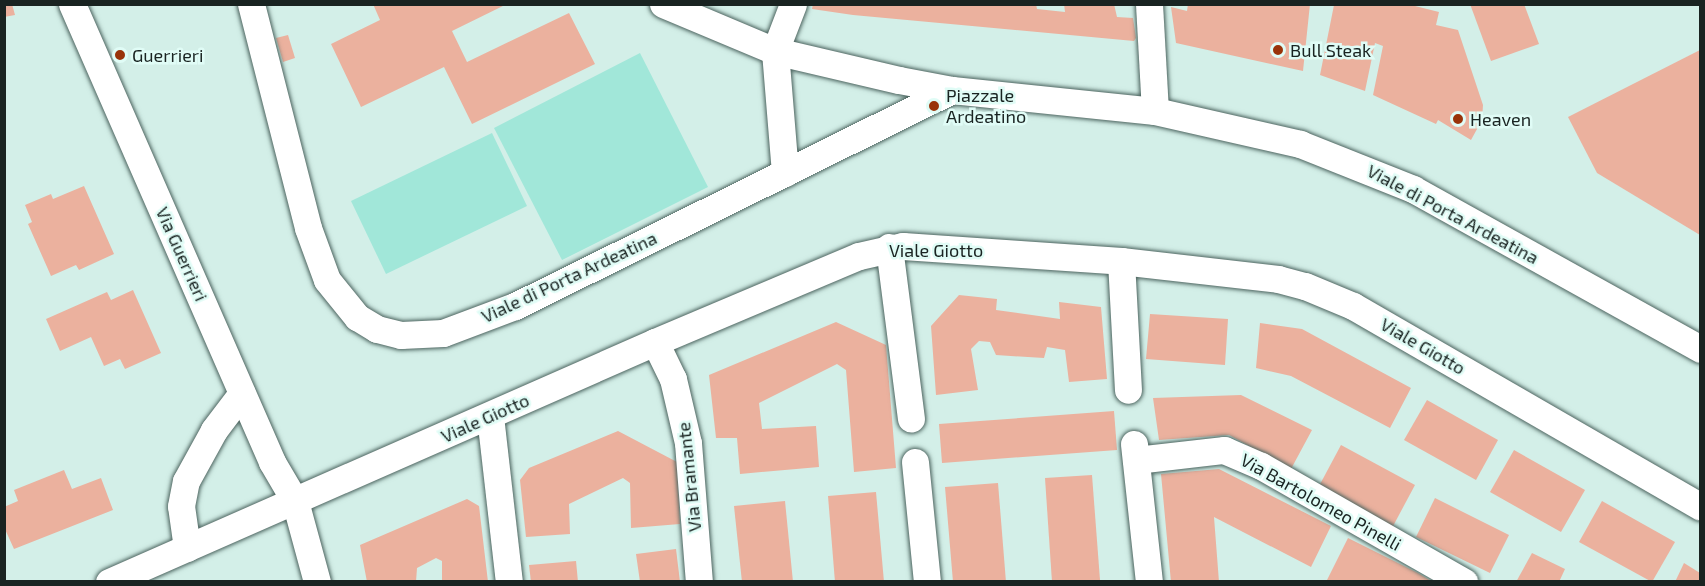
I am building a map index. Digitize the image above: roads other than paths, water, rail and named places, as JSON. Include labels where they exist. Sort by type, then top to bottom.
[{"type":"street","name":"Via Guerrieri","points":[[72,4],[272,462],[296,501],[317,582]]},
{"type":"street","name":"Viale di Porta Ardeatina","points":[[251,4],[308,228],[327,280],[357,317],[377,329],[422,337],[505,309],[785,173]]},
{"type":"street","points":[[663,4],[775,51],[952,90],[1155,111],[1149,4]]},
{"type":"street","points":[[793,4],[775,51],[785,173],[952,90]]},
{"type":"street","name":"Viale di Porta Ardeatina","points":[[1155,111],[1300,144],[1387,177],[1701,349]]},
{"type":"street","points":[[889,247],[911,419]]},
{"type":"street","name":"Viale Giotto","points":[[109,582],[655,342],[889,247],[954,247],[1121,261],[1278,279],[1336,297],[1701,506]]},
{"type":"street","points":[[1121,261],[1128,390]]},
{"type":"street","name":"Via Bramante","points":[[655,342],[673,379],[688,443],[699,582]]},
{"type":"street","points":[[187,548],[181,506],[186,481],[210,437],[242,393]]},
{"type":"street","points":[[490,416],[508,582]]},
{"type":"street","name":"Via Bartolomeo Pinelli","points":[[1149,582],[1135,452],[1224,450],[1261,466],[1464,582]]},
{"type":"street","points":[[915,462],[927,582]]},
{"type":"place","name":"Bull Steak","points":[[1278,50]]},
{"type":"place","name":"Guerrieri","points":[[120,55]]},
{"type":"place","name":"Piazzale Ardeatino","points":[[934,106]]},
{"type":"place","name":"Heaven","points":[[1458,119]]}]
